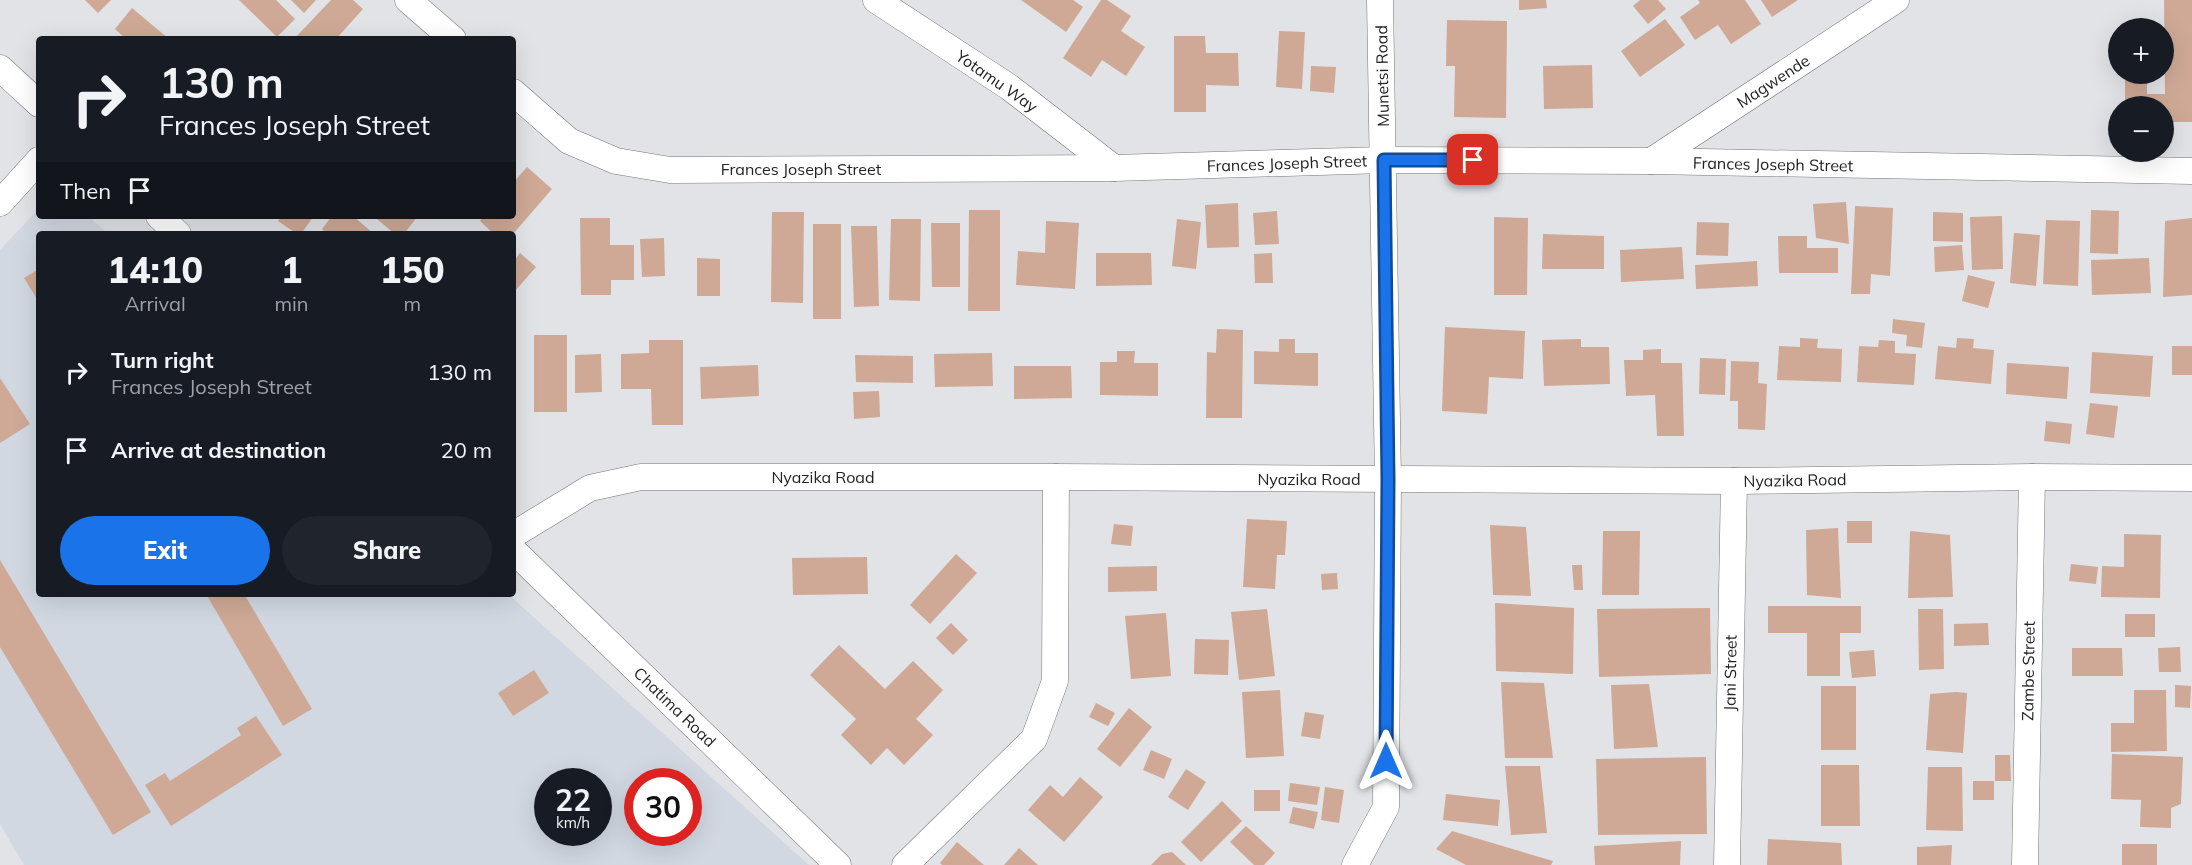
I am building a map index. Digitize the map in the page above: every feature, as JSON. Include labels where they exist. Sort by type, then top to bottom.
[{"type":"street","points":[[408,0],[450,36]]},
{"type":"street","name":"Yotamu Way","points":[[876,0],[1009,87],[1114,168]]},
{"type":"street","name":"Munetsi Road","points":[[1355,865],[1386,807],[1388,480],[1380,0]]},
{"type":"street","name":"Magwende","points":[[1651,161],[1896,0]]},
{"type":"street","points":[[0,68],[36,101]]},
{"type":"street","name":"Frances Joseph Street","points":[[516,95],[569,141],[616,161],[670,170],[1114,168],[1384,160],[1651,161],[2192,171]]},
{"type":"street","points":[[0,203],[36,163]]},
{"type":"street","points":[[162,219],[175,231]]},
{"type":"street","name":"Nyazika Road","points":[[516,533],[590,488],[641,477],[1734,481],[2032,477],[2192,478]]},
{"type":"street","points":[[905,865],[1034,739],[1055,681],[1056,477]]},
{"type":"street","name":"Zambe Street","points":[[2025,865],[2032,477]]},
{"type":"street","name":"Jani Street","points":[[1727,865],[1734,481]]},
{"type":"street","name":"Chatima Road","points":[[516,553],[838,865]]},
{"type":"shaded area","points":[[36,211],[36,219],[91,219],[105,231],[36,231],[36,597],[511,597],[701,768],[624,768],[624,846],[702,846],[702,769],[809,865],[24,865],[0,824],[0,250]]},
{"type":"building","points":[[85,0],[111,0],[98,13]]},
{"type":"building","points":[[239,0],[276,0],[295,19],[276,36]]},
{"type":"building","points":[[291,0],[316,0],[304,13]]},
{"type":"building","points":[[331,0],[353,0],[363,9],[339,36],[297,36]]},
{"type":"building","points":[[1021,0],[1073,0],[1083,7],[1066,32]]},
{"type":"building","points":[[1101,0],[1107,0],[1131,16],[1121,31],[1145,47],[1126,76],[1102,60],[1091,77],[1063,58]]},
{"type":"building","points":[[1519,0],[1546,0],[1547,8],[1519,10]]},
{"type":"building","points":[[1640,0],[1658,0],[1666,9],[1648,24],[1633,6]]},
{"type":"building","points":[[1698,0],[1745,0],[1761,24],[1731,44],[1718,25],[1695,40],[1680,17],[1700,3]]},
{"type":"building","points":[[1761,0],[1798,0],[1772,17]]},
{"type":"building","points":[[2164,0],[2192,0],[2192,122],[2174,122],[2174,96],[2125,96],[2125,84],[2147,84],[2147,94],[2165,94],[2165,84],[2174,84],[2174,18],[2164,18]]},
{"type":"building","points":[[132,8],[165,36],[123,36],[115,29]]},
{"type":"building","points":[[1665,19],[1685,45],[1640,77],[1621,51]]},
{"type":"building","points":[[1447,20],[1507,21],[1506,118],[1454,117],[1455,66],[1446,66]]},
{"type":"building","points":[[1279,31],[1305,32],[1302,89],[1276,87]]},
{"type":"building","points":[[1174,36],[1205,36],[1206,53],[1238,53],[1239,86],[1206,85],[1206,112],[1174,112]]},
{"type":"building","points":[[1592,65],[1593,108],[1544,109],[1543,66]]},
{"type":"building","points":[[1311,66],[1336,67],[1334,93],[1310,91]]},
{"type":"building","points":[[527,167],[552,189],[516,231],[491,231],[480,221],[482,219],[516,219],[516,180]]},
{"type":"building","points":[[1846,202],[1849,244],[1816,238],[1813,204]]},
{"type":"building","points":[[1238,203],[1239,247],[1207,248],[1205,205]]},
{"type":"building","points":[[1855,206],[1893,208],[1890,276],[1871,274],[1870,294],[1851,294]]},
{"type":"building","points":[[969,210],[1000,210],[1000,311],[968,311]]},
{"type":"building","points":[[2091,210],[2119,211],[2118,254],[2090,253]]},
{"type":"building","points":[[1277,211],[1279,244],[1255,245],[1253,213]]},
{"type":"building","points":[[772,212],[804,212],[803,303],[771,302]]},
{"type":"building","points":[[1933,212],[1963,213],[1963,242],[1933,241]]},
{"type":"building","points":[[2002,216],[2003,269],[1972,270],[1970,217]]},
{"type":"building","points":[[1494,217],[1528,218],[1527,295],[1494,295]]},
{"type":"building","points":[[580,218],[610,218],[610,245],[634,245],[634,280],[611,280],[611,295],[581,295]]},
{"type":"building","points":[[2192,218],[2192,295],[2163,297],[2165,221]]},
{"type":"building","points":[[280,219],[312,219],[303,231],[293,231],[278,221]]},
{"type":"building","points":[[330,219],[356,219],[370,231],[324,231],[322,229]]},
{"type":"building","points":[[377,219],[415,219],[406,231],[391,231]]},
{"type":"building","points":[[891,219],[921,219],[920,301],[889,300]]},
{"type":"building","points":[[1177,219],[1201,222],[1196,269],[1172,266]]},
{"type":"building","points":[[2046,220],[2080,221],[2078,286],[2043,284]]},
{"type":"building","points":[[1046,221],[1079,223],[1075,289],[1016,285],[1018,251],[1045,253]]},
{"type":"building","points":[[1697,222],[1729,223],[1728,256],[1696,255]]},
{"type":"building","points":[[931,223],[960,223],[960,287],[932,287]]},
{"type":"building","points":[[813,224],[841,224],[841,319],[813,319]]},
{"type":"building","points":[[851,226],[877,226],[879,306],[854,307]]},
{"type":"building","points":[[2014,233],[2040,235],[2036,286],[2010,283]]},
{"type":"building","points":[[1543,234],[1604,236],[1604,269],[1542,269]]},
{"type":"building","points":[[1778,236],[1807,236],[1807,248],[1838,248],[1838,273],[1779,273]]},
{"type":"building","points":[[664,238],[665,276],[642,277],[640,239]]},
{"type":"building","points":[[1962,245],[1964,270],[1935,272],[1934,247]]},
{"type":"building","points":[[1682,247],[1684,279],[1621,282],[1620,250]]},
{"type":"building","points":[[520,253],[536,267],[516,290],[516,258]]},
{"type":"building","points":[[1096,253],[1151,253],[1152,285],[1096,286]]},
{"type":"building","points":[[1272,253],[1273,283],[1255,283],[1254,254]]},
{"type":"building","points":[[697,258],[720,259],[720,296],[697,296]]},
{"type":"building","points":[[2149,258],[2151,293],[2092,295],[2091,260]]},
{"type":"building","points":[[1757,261],[1758,286],[1696,289],[1695,265]]},
{"type":"building","points":[[36,271],[36,297],[24,278]]},
{"type":"building","points":[[1968,275],[1995,282],[1988,308],[1962,301]]},
{"type":"building","points":[[1893,319],[1925,323],[1922,348],[1906,346],[1907,335],[1892,333]]},
{"type":"building","points":[[1445,327],[1525,331],[1523,379],[1489,377],[1487,414],[1442,411]]},
{"type":"building","points":[[1217,329],[1243,330],[1242,418],[1206,418],[1207,352],[1216,353]]},
{"type":"building","points":[[534,335],[567,335],[567,412],[534,412]]},
{"type":"building","points":[[1800,338],[1818,339],[1817,348],[1842,349],[1841,382],[1777,380],[1779,346],[1800,347]]},
{"type":"building","points":[[1957,338],[1974,339],[1973,348],[1994,350],[1991,384],[1935,379],[1938,346],[1956,348]]},
{"type":"building","points":[[1279,339],[1295,339],[1295,353],[1318,353],[1318,386],[1254,384],[1254,351],[1279,352]]},
{"type":"building","points":[[1581,339],[1581,347],[1609,347],[1610,384],[1544,386],[1542,340]]},
{"type":"building","points":[[649,340],[683,340],[683,425],[652,425],[651,389],[621,389],[621,354],[649,353]]},
{"type":"building","points":[[1879,340],[1895,341],[1895,353],[1916,354],[1914,385],[1857,382],[1859,346],[1878,347]]},
{"type":"building","points":[[2172,346],[2192,346],[2192,375],[2172,375]]},
{"type":"building","points":[[1661,349],[1661,363],[1682,363],[1684,436],[1657,436],[1655,395],[1626,396],[1624,360],[1643,360],[1643,350]]},
{"type":"building","points":[[1117,351],[1135,351],[1134,363],[1158,363],[1158,396],[1100,395],[1100,362],[1117,362]]},
{"type":"building","points":[[2092,352],[2153,356],[2150,397],[2090,393]]},
{"type":"building","points":[[992,353],[993,386],[935,387],[934,354]]},
{"type":"building","points":[[601,354],[602,392],[575,393],[575,355]]},
{"type":"building","points":[[855,355],[913,356],[913,383],[856,382]]},
{"type":"building","points":[[1700,358],[1726,359],[1725,395],[1699,394]]},
{"type":"building","points":[[1731,361],[1759,362],[1758,383],[1767,384],[1765,430],[1738,429],[1738,401],[1730,401]]},
{"type":"building","points":[[2007,363],[2069,367],[2067,399],[2006,394]]},
{"type":"building","points":[[758,365],[759,396],[701,399],[700,367]]},
{"type":"building","points":[[1014,366],[1071,366],[1072,398],[1014,399]]},
{"type":"building","points":[[0,378],[30,424],[0,443]]},
{"type":"building","points":[[879,391],[880,417],[854,419],[853,392]]},
{"type":"building","points":[[2090,403],[2118,406],[2114,438],[2086,434]]},
{"type":"building","points":[[2046,421],[2072,424],[2070,444],[2044,441]]},
{"type":"building","points":[[1247,519],[1287,521],[1285,555],[1277,555],[1275,589],[1243,587]]},
{"type":"building","points":[[1847,521],[1872,521],[1872,543],[1847,543]]},
{"type":"building","points":[[1114,524],[1133,526],[1131,546],[1111,544]]},
{"type":"building","points":[[1490,525],[1526,527],[1531,596],[1493,595]]},
{"type":"building","points":[[1838,528],[1841,598],[1807,595],[1806,530]]},
{"type":"building","points":[[1603,531],[1640,531],[1639,595],[1602,595]]},
{"type":"building","points":[[1910,531],[1950,535],[1953,597],[1908,598]]},
{"type":"building","points":[[2124,534],[2161,535],[2160,598],[2101,597],[2102,566],[2124,567]]},
{"type":"building","points":[[956,554],[977,573],[930,624],[910,605]]},
{"type":"building","points":[[867,557],[868,594],[793,595],[792,558]]},
{"type":"building","points":[[0,560],[151,812],[113,835],[0,647]]},
{"type":"building","points":[[2071,564],[2098,567],[2096,584],[2069,581]]},
{"type":"building","points":[[1572,565],[1582,565],[1583,590],[1574,590]]},
{"type":"building","points":[[1157,566],[1157,591],[1108,592],[1108,567]]},
{"type":"building","points":[[1337,573],[1338,589],[1322,590],[1321,574]]},
{"type":"building","points":[[208,597],[246,597],[312,709],[283,726]]},
{"type":"building","points":[[1495,603],[1574,608],[1573,674],[1496,671]]},
{"type":"building","points":[[1768,606],[1861,606],[1861,633],[1840,633],[1840,676],[1807,676],[1807,633],[1768,633]]},
{"type":"building","points":[[1710,608],[1711,674],[1599,677],[1597,609]]},
{"type":"building","points":[[1267,609],[1275,676],[1239,680],[1231,612]]},
{"type":"building","points":[[1918,609],[1943,609],[1944,669],[1919,670]]},
{"type":"building","points":[[1166,613],[1171,676],[1131,679],[1125,616]]},
{"type":"building","points":[[2125,614],[2155,614],[2155,637],[2125,637]]},
{"type":"building","points":[[951,623],[968,640],[953,655],[936,638]]},
{"type":"building","points":[[1988,623],[1989,645],[1954,646],[1954,624]]},
{"type":"building","points":[[1195,639],[1229,640],[1228,675],[1194,674]]},
{"type":"building","points":[[839,645],[885,689],[913,661],[943,690],[916,719],[933,735],[904,765],[887,748],[871,765],[841,735],[856,719],[810,675]]},
{"type":"building","points":[[2180,647],[2181,672],[2159,672],[2158,648]]},
{"type":"building","points":[[2072,648],[2122,648],[2123,676],[2072,676]]},
{"type":"building","points":[[1874,650],[1876,676],[1852,678],[1849,652]]},
{"type":"building","points":[[534,670],[549,693],[513,716],[498,693]]},
{"type":"building","points":[[1501,682],[1544,683],[1553,758],[1505,758]]},
{"type":"building","points":[[1649,684],[1658,747],[1614,749],[1611,685]]},
{"type":"building","points":[[2175,685],[2191,686],[2190,708],[2175,707]]},
{"type":"building","points":[[1821,686],[1856,686],[1856,750],[1821,750]]},
{"type":"building","points":[[1280,690],[1284,756],[1246,758],[1242,692]]},
{"type":"building","points":[[2134,690],[2166,690],[2167,751],[2111,752],[2111,723],[2134,723]]},
{"type":"building","points":[[1967,693],[1963,753],[1926,750],[1930,694]]},
{"type":"building","points":[[1096,703],[1115,713],[1108,726],[1089,717]]},
{"type":"building","points":[[1129,708],[1152,727],[1120,767],[1097,749]]},
{"type":"building","points":[[1305,712],[1324,715],[1320,739],[1301,736]]},
{"type":"building","points":[[256,716],[282,755],[171,826],[145,785],[165,773],[170,781],[241,735],[237,728]]},
{"type":"building","points":[[1151,750],[1172,759],[1164,779],[1143,770]]},
{"type":"building","points":[[2112,754],[2183,757],[2181,804],[2171,808],[2171,828],[2140,827],[2141,800],[2111,799]]},
{"type":"building","points":[[1995,755],[2010,755],[2011,781],[1995,781]]},
{"type":"building","points":[[1706,757],[1707,834],[1598,835],[1596,759]]},
{"type":"building","points":[[1821,765],[1859,765],[1860,826],[1821,826]]},
{"type":"building","points":[[1505,766],[1540,766],[1547,833],[1511,835]]},
{"type":"building","points":[[1928,767],[1962,767],[1963,831],[1926,830]]},
{"type":"building","points":[[1186,769],[1206,782],[1188,810],[1168,797]]},
{"type":"building","points":[[1080,777],[1103,797],[1064,842],[1028,810],[1050,785],[1063,797]]},
{"type":"building","points":[[1973,781],[1994,781],[1994,800],[1973,800]]},
{"type":"building","points":[[1290,783],[1320,787],[1317,805],[1288,801]]},
{"type":"building","points":[[1325,787],[1344,790],[1339,823],[1321,820]]},
{"type":"building","points":[[1254,790],[1280,790],[1280,811],[1254,811]]},
{"type":"building","points":[[1446,794],[1500,800],[1498,826],[1443,820]]},
{"type":"building","points":[[1222,801],[1242,821],[1201,862],[1181,842]]},
{"type":"building","points":[[1293,807],[1318,812],[1314,829],[1289,823]]},
{"type":"building","points":[[1246,826],[1275,853],[1264,865],[1254,865],[1230,842]]},
{"type":"building","points":[[1452,831],[1553,861],[1551,865],[1466,865],[1436,849]]},
{"type":"building","points":[[1768,839],[1841,843],[1842,865],[1767,865]]},
{"type":"building","points":[[1681,841],[1680,865],[1595,865],[1594,846]]},
{"type":"building","points":[[957,842],[984,865],[942,865],[940,863]]},
{"type":"building","points":[[2122,844],[2157,844],[2157,865],[2122,865]]},
{"type":"building","points":[[1952,845],[1951,865],[1917,865],[1917,847]]},
{"type":"building","points":[[1019,848],[1038,865],[1004,865]]},
{"type":"building","points":[[1172,852],[1186,865],[1151,865],[1162,854]]},
{"type":"route","points":[[1386,761],[1388,480],[1384,160],[1473,160]]}]
